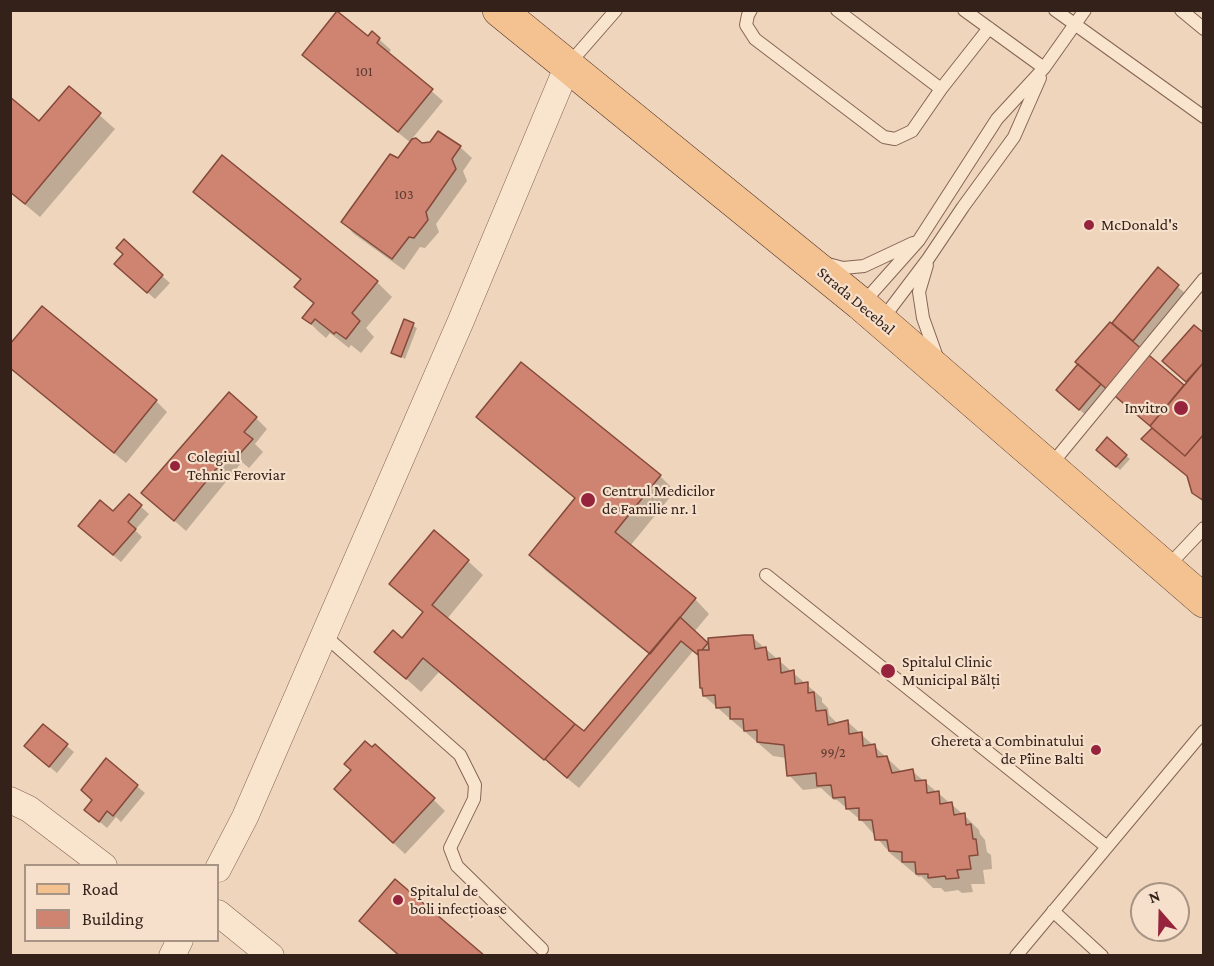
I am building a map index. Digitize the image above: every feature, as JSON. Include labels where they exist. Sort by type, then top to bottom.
[{"type":"main road","name":"Strada Decebal","points":[[500,10],[871,313],[1203,601]]},
{"type":"street","points":[[219,867],[245,817],[460,323],[568,65]]},
{"type":"street","points":[[10,800],[29,809],[101,864]]},
{"type":"street","points":[[219,914],[271,956]]},
{"type":"street","points":[[172,956],[179,942]]},
{"type":"lane","points":[[531,20],[568,65],[616,10]]},
{"type":"lane","points":[[751,10],[746,25],[756,39],[884,137],[895,139],[912,131],[941,88],[989,28]]},
{"type":"lane","points":[[837,10],[941,88]]},
{"type":"lane","points":[[964,10],[1044,69]]},
{"type":"lane","points":[[1055,10],[1203,117]]},
{"type":"lane","points":[[871,313],[928,259],[1014,137],[1044,69],[1073,24],[1085,10]]},
{"type":"lane","points":[[1181,10],[1203,28]]},
{"type":"lane","points":[[871,313],[997,120],[1044,69]]},
{"type":"lane","points":[[805,259],[843,268],[864,266],[919,240]]},
{"type":"lane","points":[[928,259],[919,292],[923,318],[943,376]]},
{"type":"lane","points":[[1049,467],[1203,279]]},
{"type":"lane","points":[[1166,568],[1203,528]]},
{"type":"lane","points":[[766,575],[1107,847]]},
{"type":"lane","points":[[324,635],[460,755],[475,785],[474,799],[450,848],[457,866],[542,949]]},
{"type":"lane","points":[[1016,956],[1203,731]]},
{"type":"lane","points":[[1053,911],[1102,956]]},
{"type":"building","points":[[337,11],[368,36],[372,31],[380,38],[377,43],[433,89],[398,132],[302,55]]},
{"type":"building","points":[[69,86],[101,113],[25,204],[10,192],[10,97],[39,121]]},
{"type":"building","points":[[438,131],[461,146],[452,159],[456,169],[426,212],[428,220],[414,238],[409,237],[392,259],[341,222],[390,154],[398,158],[412,139],[416,138],[422,143],[430,142]]},
{"type":"building","points":[[222,155],[378,281],[352,313],[360,321],[346,339],[336,332],[334,334],[315,319],[311,324],[302,318],[314,303],[294,287],[301,279],[193,192]]},
{"type":"building","points":[[124,239],[163,275],[147,293],[114,264],[123,254],[116,248]]},
{"type":"building","points":[[1158,267],[1179,285],[1133,341],[1112,323]]},
{"type":"building","points":[[42,306],[157,400],[114,453],[10,368],[10,344]]},
{"type":"building","points":[[404,319],[414,323],[401,357],[391,353]]},
{"type":"building","points":[[1110,322],[1184,385],[1150,426],[1075,362]]},
{"type":"building","points":[[1194,325],[1204,333],[1204,362],[1186,382],[1162,361]]},
{"type":"building","points":[[521,362],[661,475],[615,532],[696,598],[650,654],[529,555],[575,498],[476,417]]},
{"type":"building","points":[[1204,362],[1204,434],[1185,456],[1150,426]]},
{"type":"building","points":[[1078,364],[1101,384],[1079,410],[1056,390]]},
{"type":"building","points":[[229,392],[257,417],[244,432],[253,439],[236,458],[230,452],[174,521],[141,493]]},
{"type":"building","points":[[1152,428],[1185,456],[1204,434],[1204,501],[1192,493],[1187,476],[1141,439]]},
{"type":"building","points":[[1107,437],[1127,455],[1116,467],[1096,450]]},
{"type":"building","points":[[129,494],[142,505],[128,522],[136,529],[113,555],[78,526],[100,500],[113,511]]},
{"type":"building","points":[[434,530],[469,560],[432,605],[575,724],[544,760],[423,658],[406,679],[374,652],[393,630],[402,638],[423,612],[389,584]]},
{"type":"building","points":[[680,617],[708,643],[702,650],[698,650],[698,655],[681,641],[567,778],[545,759],[575,724],[584,731]]},
{"type":"building","points":[[753,635],[755,649],[766,647],[768,660],[780,658],[781,673],[794,670],[795,684],[808,682],[808,693],[814,692],[816,711],[826,710],[828,725],[848,720],[849,734],[862,732],[863,746],[875,744],[877,757],[887,756],[892,773],[913,769],[915,781],[926,780],[927,793],[939,791],[940,804],[952,802],[954,815],[965,813],[966,825],[971,824],[973,839],[976,839],[978,855],[969,856],[971,869],[957,870],[959,878],[946,879],[945,876],[928,878],[928,874],[916,874],[915,862],[902,862],[902,852],[889,851],[887,840],[875,840],[872,820],[859,820],[859,808],[846,809],[845,797],[833,798],[831,785],[817,786],[816,773],[787,776],[784,745],[757,742],[757,730],[744,731],[743,719],[730,719],[730,707],[716,708],[715,695],[703,696],[702,688],[700,688],[698,650],[709,650],[708,638]]},
{"type":"building","points":[[43,724],[68,744],[49,767],[24,746]]},
{"type":"building","points":[[365,741],[372,747],[375,744],[435,798],[393,843],[334,789],[351,770],[344,764]]},
{"type":"building","points":[[106,758],[138,785],[113,816],[107,811],[99,822],[84,810],[92,800],[81,790]]},
{"type":"building","name":"Spitalul de boli infecțioase","points":[[395,879],[485,956],[400,956],[359,921]]},
{"type":"place","name":"McDonald's","points":[[1089,225]]},
{"type":"place","name":"Invitro","points":[[1181,408]]},
{"type":"place","name":"Colegiul Tehnic Feroviar","points":[[175,466]]},
{"type":"place","name":"Centrul Medicilor de Familie nr. 1","points":[[588,500]]},
{"type":"place","name":"Spitalul Clinic Municipal Bălți","points":[[888,671]]},
{"type":"place","name":"Ghereta a Combinatului de Pîine Balti","points":[[1096,750]]},
{"type":"place","name":"Spitalul de boli infecțioase","points":[[398,900]]}]
